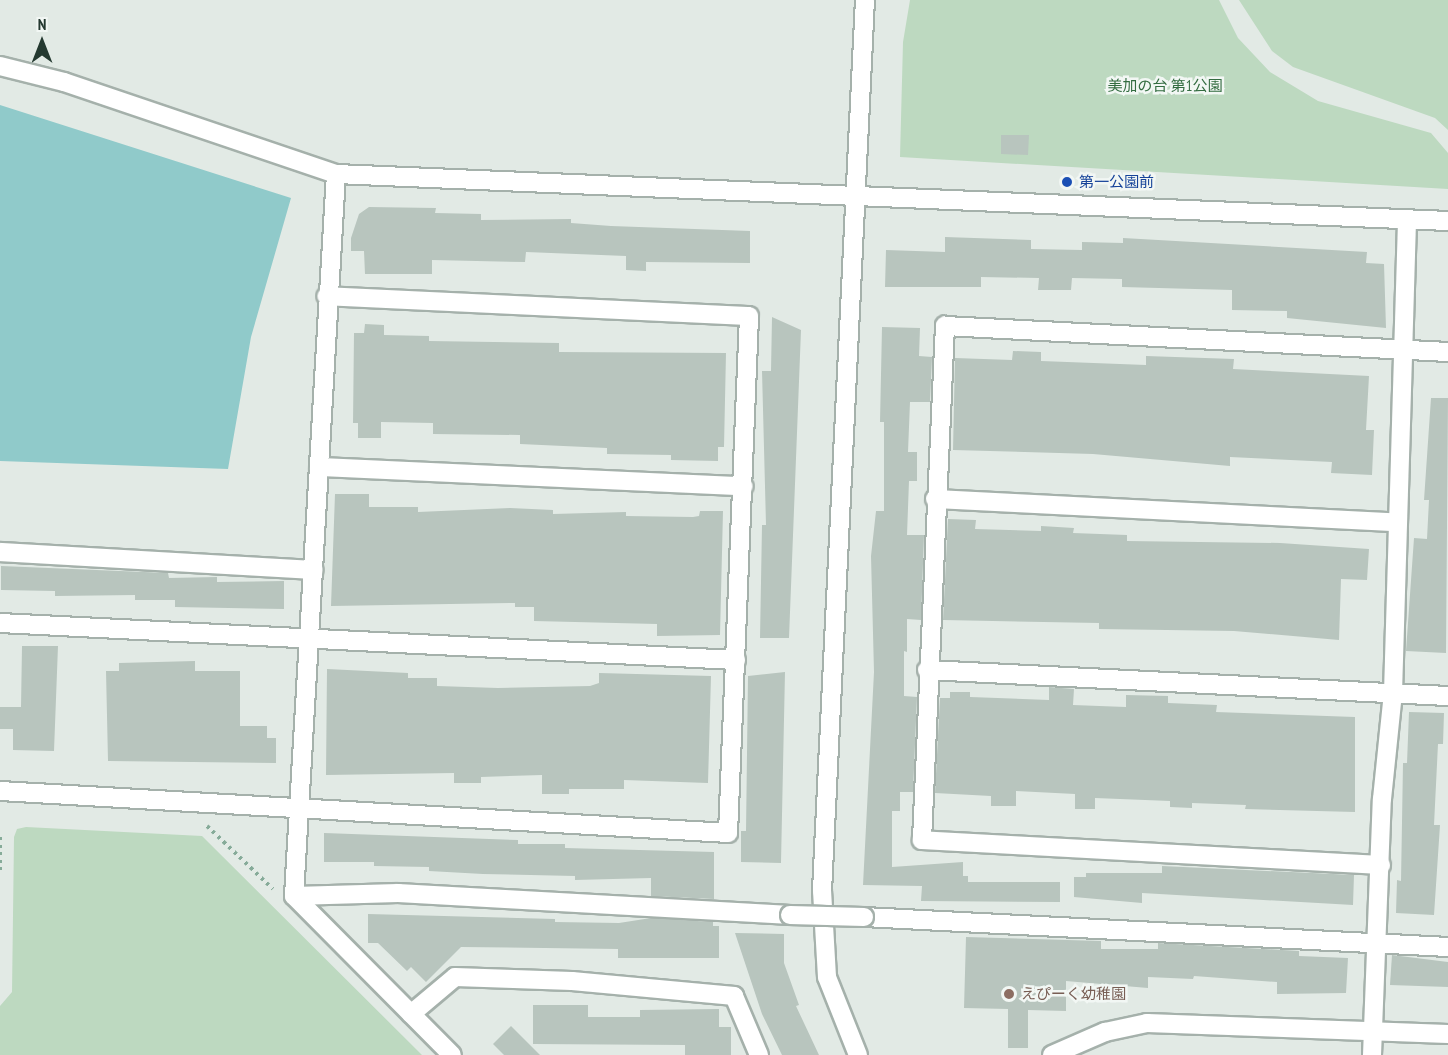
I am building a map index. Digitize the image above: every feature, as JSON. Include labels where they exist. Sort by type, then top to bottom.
[{"type":"street","points":[[858,1055],[827,977],[822,891],[865,0]]},
{"type":"street","points":[[0,66],[64,82],[336,174],[854,194],[1448,221]]},
{"type":"street","points":[[336,174],[326,296],[309,638],[296,806],[294,896],[452,1055]]},
{"type":"street","points":[[1372,1055],[1383,799],[1393,693],[1397,522],[1406,350],[1407,220]]},
{"type":"street","points":[[0,791],[296,806],[728,833],[744,486],[749,316],[326,296]]},
{"type":"street","points":[[1381,866],[922,840],[927,670],[945,326],[1448,352]]},
{"type":"street","points":[[319,467],[744,486]]},
{"type":"street","points":[[935,499],[1397,522]]},
{"type":"street","points":[[0,552],[313,570]]},
{"type":"street","points":[[0,623],[736,660]]},
{"type":"street","points":[[927,670],[1448,696]]},
{"type":"street","points":[[294,896],[399,893],[790,915],[1448,947]]},
{"type":"street","points":[[411,1014],[455,977],[572,981],[734,996],[759,1055]]},
{"type":"street","points":[[1052,1055],[1105,1032],[1148,1023],[1374,1029],[1448,1034]]},
{"type":"path","points":[[199,826],[210,827],[279,894],[294,896]]},
{"type":"path","points":[[0,837],[0,871]]},
{"type":"green space","name":"美加の台 第1公園","points":[[910,0],[1219,0],[1238,38],[1270,72],[1318,101],[1431,133],[1448,153],[1448,189],[900,157],[903,42]]},
{"type":"green space","points":[[1239,0],[1448,0],[1448,130],[1435,118],[1293,67],[1272,51]]},
{"type":"green space","points":[[26,827],[202,836],[422,1055],[0,1055],[0,1006],[12,992],[14,837],[17,829]]},
{"type":"water","points":[[0,105],[291,198],[251,337],[228,469],[0,461]]},
{"type":"building","points":[[1001,135],[1029,135],[1028,155],[1001,154]]},
{"type":"building","points":[[369,207],[436,208],[435,213],[481,214],[481,220],[571,219],[571,223],[611,226],[750,231],[750,263],[646,262],[646,271],[626,270],[626,256],[526,252],[525,262],[432,260],[432,274],[365,274],[364,251],[351,251],[351,238],[359,214]]},
{"type":"building","points":[[945,237],[1031,240],[1031,249],[1082,250],[1082,242],[1123,243],[1123,238],[1367,252],[1366,263],[1384,264],[1386,328],[1287,318],[1287,311],[1232,310],[1232,290],[1122,287],[1122,279],[1072,278],[1071,290],[1038,290],[1039,278],[981,277],[981,287],[885,287],[886,250],[945,252]]},
{"type":"building","points":[[772,317],[801,330],[789,638],[760,638],[762,525],[766,525],[762,371],[771,371]]},
{"type":"building","points":[[365,324],[384,325],[384,335],[429,336],[429,341],[559,343],[559,352],[726,353],[724,447],[718,447],[718,461],[671,460],[671,455],[607,454],[607,448],[520,444],[520,435],[433,434],[433,423],[381,422],[381,438],[358,438],[358,423],[353,423],[354,333],[364,333]]},
{"type":"building","points":[[882,327],[920,328],[919,356],[932,357],[930,402],[910,402],[908,452],[917,452],[917,481],[909,481],[907,535],[924,535],[921,620],[907,619],[904,696],[917,697],[913,792],[900,792],[900,811],[892,811],[892,867],[963,862],[963,876],[968,876],[968,882],[1060,882],[1060,902],[921,901],[922,886],[863,885],[874,672],[871,556],[876,511],[884,511],[884,422],[880,422]]},
{"type":"building","points":[[1013,351],[1041,352],[1041,361],[1146,365],[1146,356],[1234,359],[1233,369],[1369,376],[1366,430],[1374,430],[1372,475],[1331,473],[1332,462],[1230,457],[1230,466],[1093,454],[953,450],[955,358],[1012,360]]},
{"type":"building","points":[[1431,398],[1448,398],[1446,653],[1406,651],[1414,538],[1427,539],[1429,500],[1424,500]]},
{"type":"building","points":[[335,494],[369,494],[369,507],[418,507],[418,512],[510,508],[553,510],[553,514],[626,512],[626,516],[693,517],[699,516],[700,511],[723,511],[720,635],[657,636],[657,624],[534,621],[534,607],[515,607],[515,603],[331,606]]},
{"type":"building","points":[[948,519],[976,520],[975,529],[1041,531],[1041,526],[1074,528],[1073,533],[1127,535],[1127,541],[1280,543],[1369,549],[1367,580],[1341,579],[1339,640],[1234,631],[1099,629],[1099,623],[943,620]]},
{"type":"building","points":[[1,566],[168,573],[169,578],[217,577],[217,582],[284,581],[284,609],[175,607],[175,600],[135,600],[135,595],[55,596],[55,591],[1,590]]},
{"type":"building","points":[[22,646],[58,646],[54,751],[13,750],[13,729],[0,729],[0,707],[21,707]]},
{"type":"building","points":[[195,661],[195,671],[240,671],[240,726],[267,726],[267,738],[276,738],[276,763],[108,761],[106,671],[119,671],[119,663]]},
{"type":"building","points":[[327,669],[408,673],[408,678],[437,678],[437,686],[498,688],[590,686],[599,683],[599,673],[711,676],[708,783],[624,780],[624,789],[569,789],[569,794],[542,794],[542,775],[481,777],[481,783],[454,783],[454,773],[326,775]]},
{"type":"building","points":[[785,672],[781,863],[741,862],[741,831],[746,831],[748,676]]},
{"type":"building","points":[[1049,687],[1074,689],[1073,705],[1126,707],[1126,695],[1168,696],[1168,703],[1217,705],[1216,712],[1355,717],[1355,812],[1245,809],[1246,805],[1192,803],[1192,808],[1170,807],[1170,801],[1095,798],[1095,809],[1075,809],[1075,794],[1016,791],[1016,806],[991,806],[991,796],[935,793],[940,698],[950,698],[950,692],[970,692],[970,697],[1049,700]]},
{"type":"building","points":[[1409,712],[1444,713],[1443,744],[1438,744],[1434,825],[1440,825],[1434,915],[1396,913],[1397,880],[1401,881],[1403,763],[1407,763]]},
{"type":"building","points":[[324,833],[518,840],[518,844],[565,844],[565,848],[714,852],[714,899],[651,896],[651,878],[575,880],[575,876],[429,871],[429,867],[374,866],[374,862],[324,862]]},
{"type":"building","points":[[1162,866],[1354,875],[1353,905],[1142,893],[1142,903],[1074,897],[1074,877],[1086,877],[1086,873],[1162,873]]},
{"type":"building","points":[[368,914],[555,919],[555,922],[619,923],[651,918],[713,922],[713,926],[719,926],[719,958],[618,958],[618,949],[461,947],[426,982],[411,967],[407,971],[378,943],[368,943]]},
{"type":"building","points":[[735,933],[784,934],[784,963],[799,1005],[796,1006],[819,1055],[782,1055],[762,1014]]},
{"type":"building","points":[[966,937],[1101,941],[1101,949],[1158,949],[1158,943],[1299,951],[1299,956],[1348,958],[1346,993],[1277,994],[1277,982],[1194,976],[1193,979],[1148,977],[1148,988],[1066,981],[1066,1011],[1028,1010],[1028,1048],[1008,1048],[1008,1009],[964,1008]]},
{"type":"building","points":[[1392,955],[1448,962],[1448,987],[1390,985]]},
{"type":"building","points":[[533,1005],[588,1005],[588,1017],[640,1017],[640,1010],[719,1009],[719,1027],[731,1027],[731,1055],[685,1055],[685,1045],[533,1044]]},
{"type":"building","points":[[511,1026],[540,1055],[504,1055],[493,1044]]},
{"type":"place","name":"第一公園前","points":[[1067,182]]},
{"type":"place","name":"えぴーく幼稚園","points":[[1009,994]]}]
